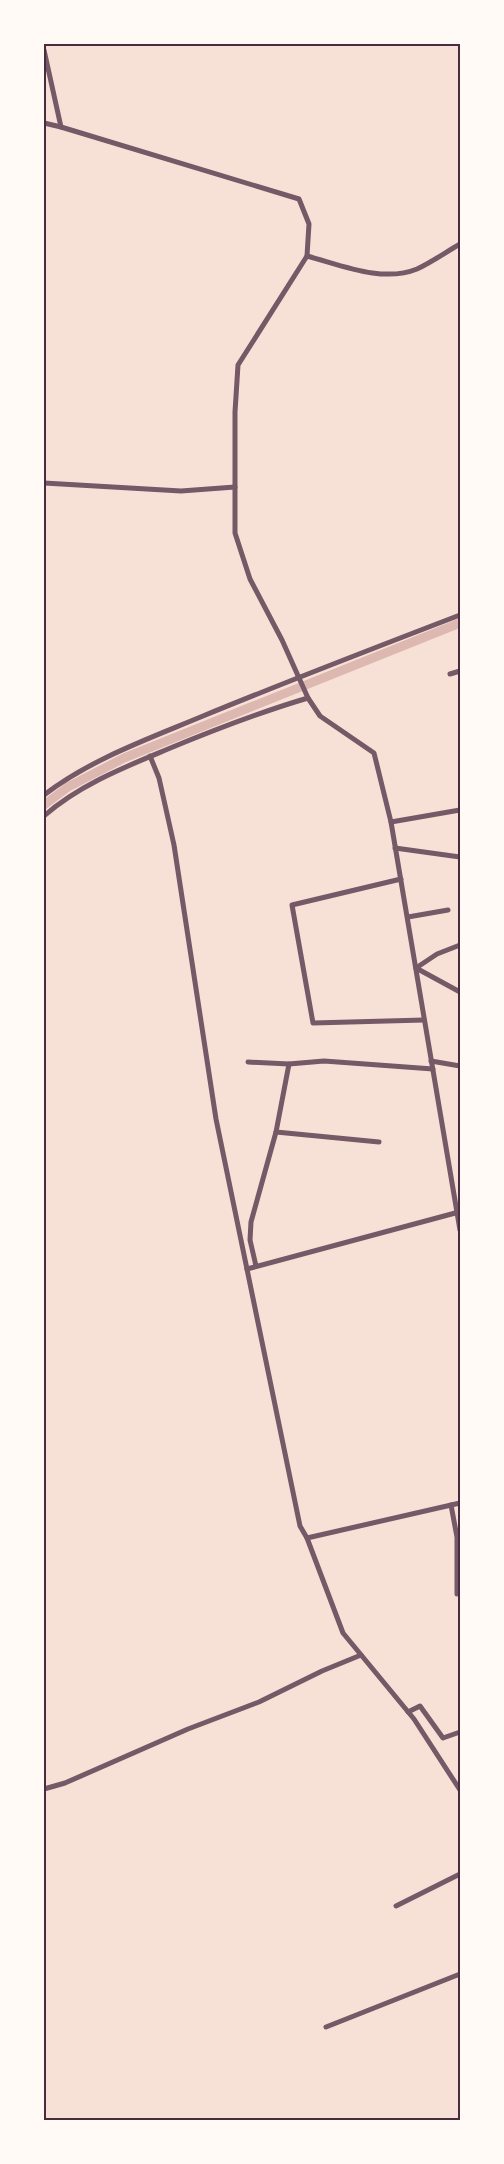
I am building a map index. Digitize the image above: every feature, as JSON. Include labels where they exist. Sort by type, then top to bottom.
[{"type":"street","points":[[44,50],[61,126]]},
{"type":"street","points":[[44,124],[61,126],[299,200],[310,224],[308,256],[238,365],[235,533],[250,579],[308,698],[320,716],[374,753],[391,822],[431,1061],[459,1212],[460,1230]]},
{"type":"street","points":[[308,256],[357,270],[392,275],[416,269],[460,244]]},
{"type":"street","points":[[44,483],[181,491],[235,487]]},
{"type":"street","points":[[44,795],[62,780],[116,752],[460,615]]},
{"type":"street","points":[[450,674],[460,671]]},
{"type":"street","points":[[44,816],[57,804],[108,775],[150,756],[259,712],[308,698]]},
{"type":"street","points":[[150,756],[159,778],[174,845],[216,1119],[300,1526],[307,1538],[343,1633],[408,1712],[460,1790]]},
{"type":"street","points":[[391,822],[460,810]]},
{"type":"street","points":[[395,848],[460,857]]},
{"type":"street","points":[[400,879],[292,905],[313,1023],[424,1020]]},
{"type":"street","points":[[408,917],[448,910]]},
{"type":"street","points":[[416,968],[437,954],[460,945]]},
{"type":"street","points":[[416,968],[460,992]]},
{"type":"street","points":[[248,1062],[289,1064],[324,1061],[433,1068]]},
{"type":"street","points":[[431,1061],[460,1066]]},
{"type":"street","points":[[256,1266],[250,1240],[251,1222],[276,1132],[289,1064]]},
{"type":"street","points":[[276,1132],[379,1142]]},
{"type":"street","points":[[247,1269],[459,1212]]},
{"type":"street","points":[[307,1538],[460,1503]]},
{"type":"street","points":[[451,1505],[457,1537],[457,1594]]},
{"type":"street","points":[[44,1790],[65,1784],[188,1729],[259,1702],[322,1671],[361,1655]]},
{"type":"street","points":[[408,1712],[420,1706],[443,1738],[460,1732]]},
{"type":"street","points":[[396,1906],[460,1874]]},
{"type":"street","points":[[326,2027],[460,1974]]},
{"type":"waterway","points":[[44,805],[68,787],[124,758],[460,623]]}]
